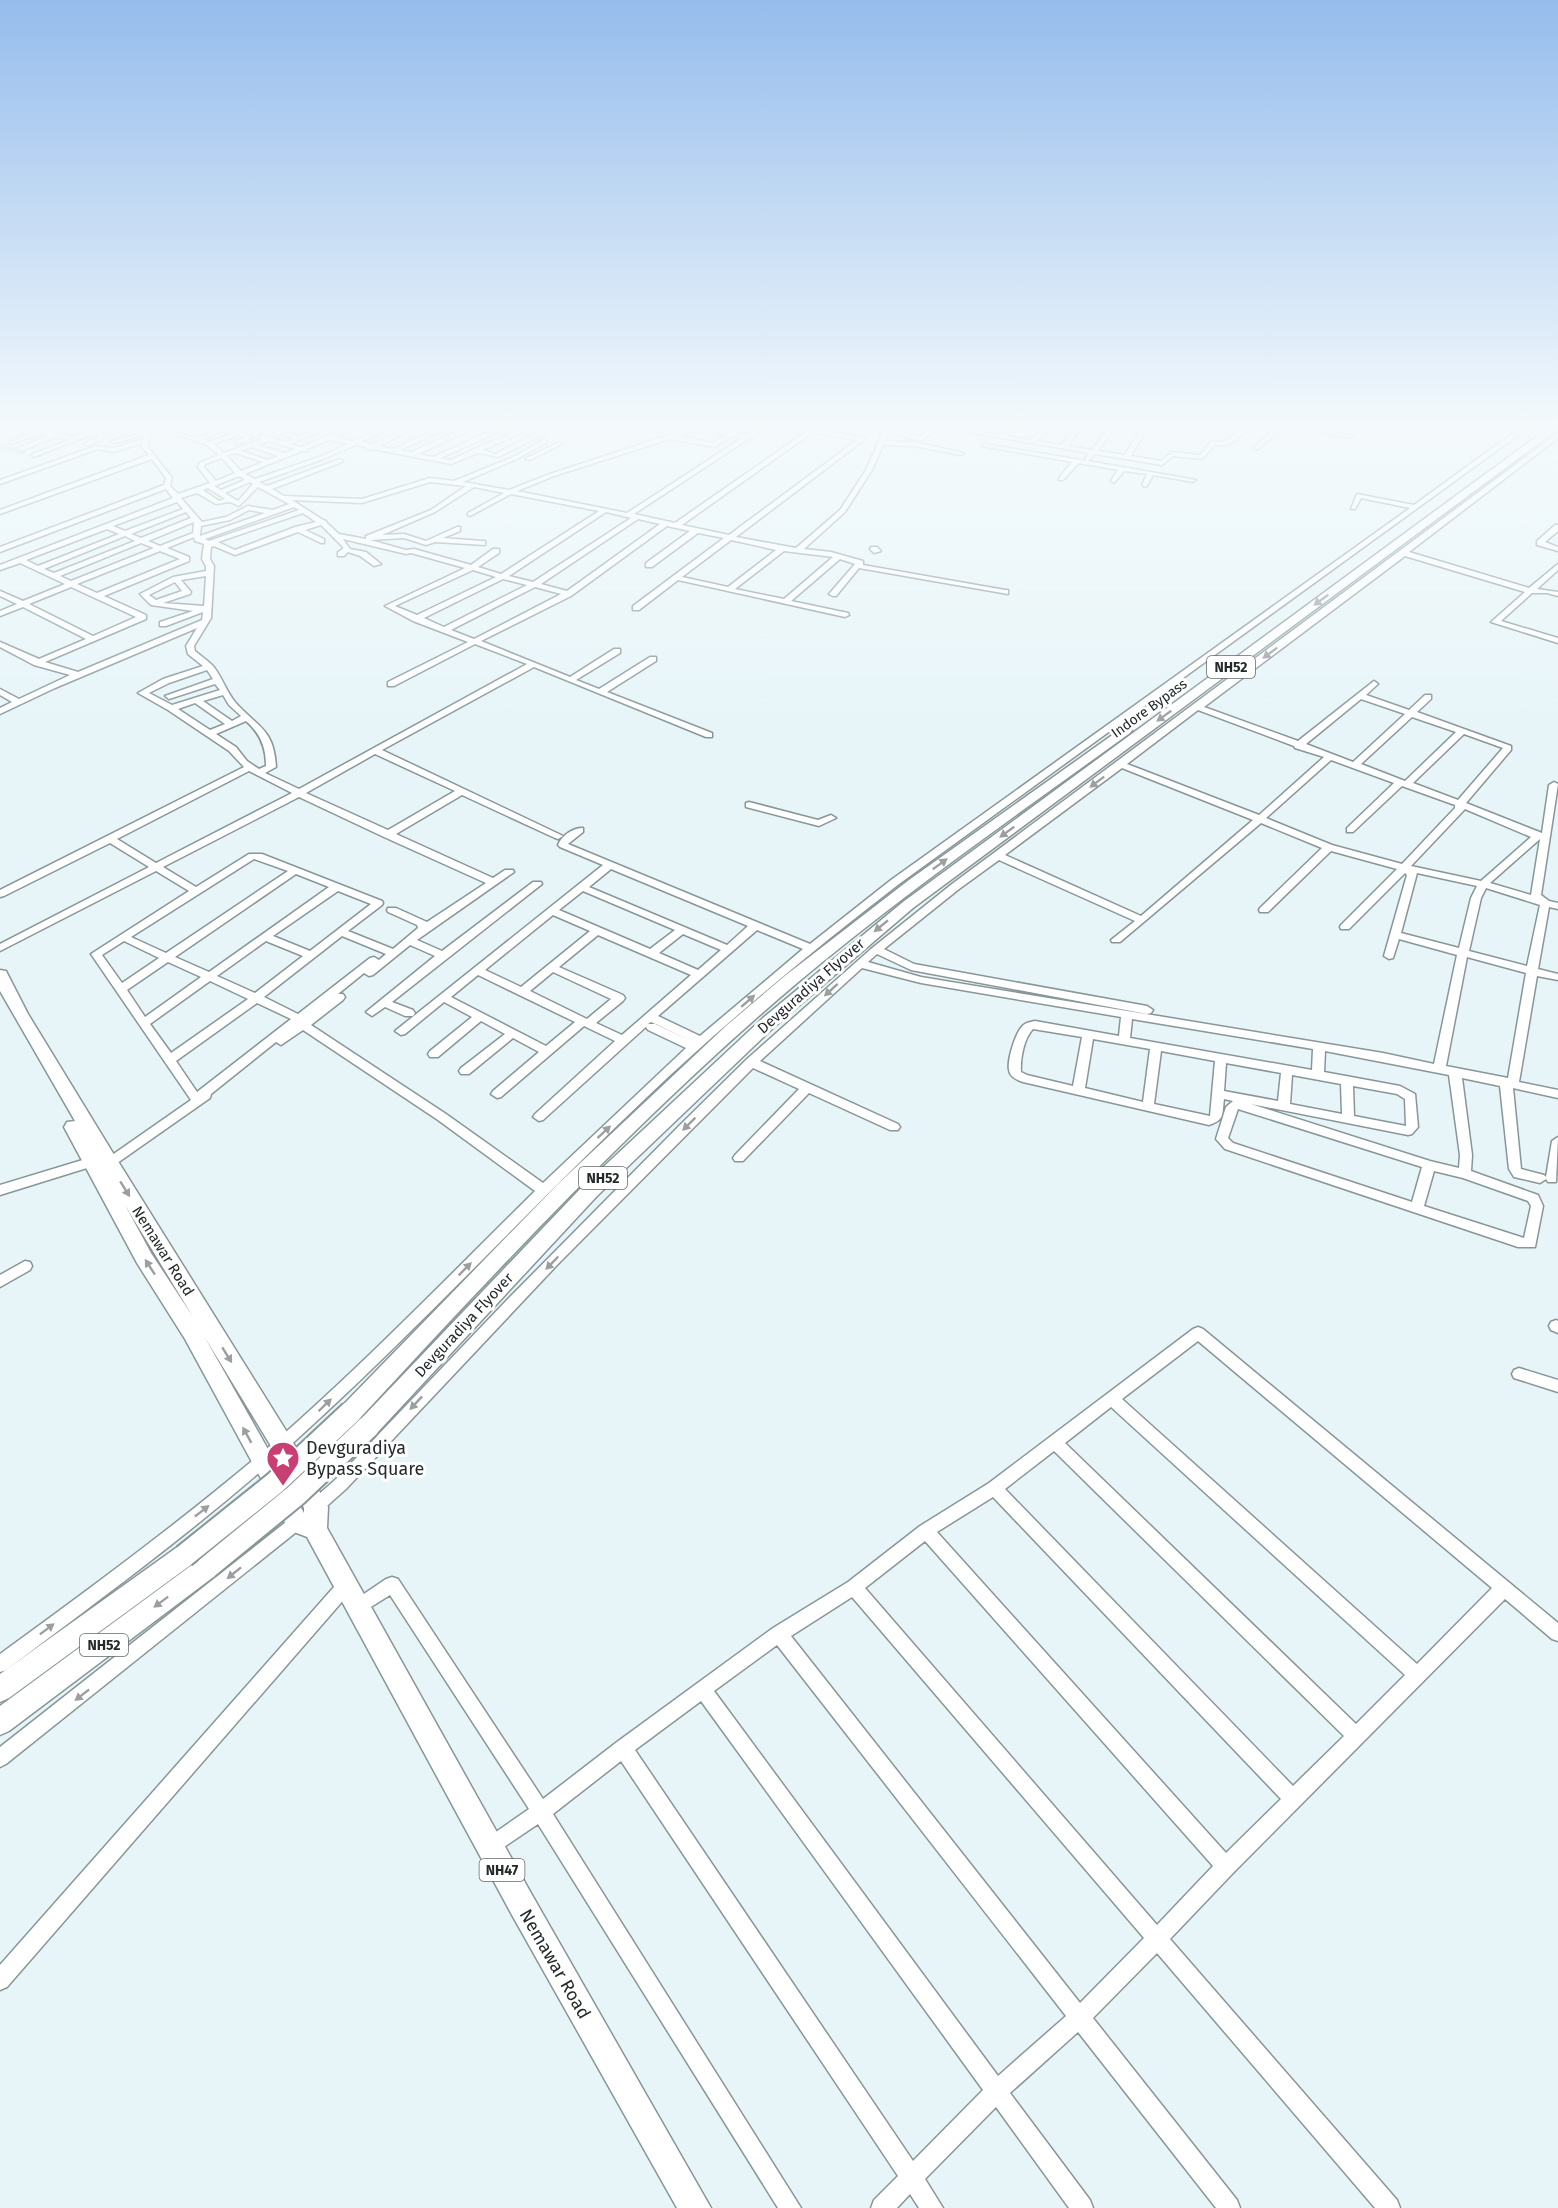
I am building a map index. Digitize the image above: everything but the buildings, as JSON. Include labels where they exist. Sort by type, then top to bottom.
[{"type":"highway","name":"Indore Bypass","points":[[901,902],[1400,531]]},
{"type":"highway","name":"Indore Bypass","points":[[901,902],[1412,531]]},
{"type":"highway","name":"Devguradiya Flyover","points":[[0,1722],[208,1567],[296,1495],[368,1427],[590,1191],[768,1022],[858,951],[901,902]]},
{"type":"highway","name":"Devguradiya Flyover","points":[[0,1689],[184,1556],[276,1483],[351,1412],[527,1226],[715,1047],[858,951]]},
{"type":"highway","name":"Nemawar Road","points":[[0,975],[103,1161],[144,1258],[192,1333],[262,1462],[353,1596],[489,1847],[695,2208]]},
{"type":"highway","name":"Nemawar Road","points":[[0,994],[282,1444],[302,1524]]},
{"type":"street","points":[[3,549],[50,531]]},
{"type":"street","points":[[0,568],[94,531]]},
{"type":"street","points":[[97,596],[186,559],[117,531]]},
{"type":"street","points":[[39,568],[132,531]]},
{"type":"street","points":[[56,575],[142,541],[187,531]]},
{"type":"street","points":[[0,614],[158,548],[192,531]]},
{"type":"street","points":[[0,894],[255,769],[271,767],[267,740],[259,727],[224,692],[209,667],[189,648],[206,622],[203,610],[210,566],[206,559],[208,545],[198,531]]},
{"type":"street","points":[[208,545],[247,531]]},
{"type":"street","points":[[222,548],[272,531]]},
{"type":"street","points":[[208,545],[215,544],[235,553],[293,531]]},
{"type":"street","points":[[302,531],[321,541]]},
{"type":"street","points":[[333,531],[338,536],[344,552],[363,554],[383,546]]},
{"type":"street","points":[[369,538],[385,531]]},
{"type":"street","points":[[338,536],[354,538],[404,536],[424,543],[455,531]]},
{"type":"street","points":[[416,619],[503,576],[572,531]]},
{"type":"street","points":[[444,630],[536,584],[611,531]]},
{"type":"street","points":[[391,684],[568,594],[655,531]]},
{"type":"street","points":[[695,531],[860,563],[833,594]]},
{"type":"street","points":[[648,565],[695,531]]},
{"type":"street","points":[[636,608],[740,531]]},
{"type":"street","points":[[797,551],[820,531]]},
{"type":"street","points":[[0,1758],[302,1524],[631,1181],[752,1062],[858,951],[901,902],[1384,531]]},
{"type":"street","points":[[0,1664],[143,1557],[262,1462],[698,1044],[810,948],[998,856],[1433,531]]},
{"type":"street","points":[[1553,531],[1540,543],[1558,549]]},
{"type":"street","points":[[354,538],[406,552],[411,551],[568,594]]},
{"type":"street","points":[[433,540],[482,543]]},
{"type":"street","points":[[3,549],[143,617],[37,663]]},
{"type":"street","points":[[730,589],[782,549]]},
{"type":"street","points":[[496,551],[472,567],[389,606],[416,619],[709,735]]},
{"type":"street","points":[[1404,553],[1558,601]]},
{"type":"street","points":[[363,554],[377,564]]},
{"type":"street","points":[[785,602],[838,557]]},
{"type":"street","points":[[858,566],[1005,592]]},
{"type":"street","points":[[1558,566],[1496,622],[1558,641]]},
{"type":"street","points":[[203,610],[154,603],[144,593],[176,579],[209,573]]},
{"type":"street","points":[[677,578],[845,615]]},
{"type":"street","points":[[154,603],[187,592],[176,579]]},
{"type":"street","points":[[1547,591],[1550,587],[1558,587]]},
{"type":"street","points":[[1530,591],[1547,591],[1558,594]]},
{"type":"street","points":[[0,593],[93,639]]},
{"type":"street","points":[[163,624],[203,610]]},
{"type":"street","points":[[0,711],[206,622]]},
{"type":"street","points":[[0,644],[37,663],[79,675]]},
{"type":"street","points":[[570,681],[616,651]]},
{"type":"street","points":[[600,692],[653,659]]},
{"type":"street","points":[[0,948],[298,793],[534,664]]},
{"type":"street","points":[[209,667],[166,681],[142,692],[171,708],[233,749],[236,756],[255,769],[298,793],[491,881]]},
{"type":"street","points":[[169,696],[218,680]]},
{"type":"street","points":[[1298,746],[1374,684]]},
{"type":"street","points":[[0,692],[19,702]]},
{"type":"street","points":[[171,708],[224,692]]},
{"type":"street","points":[[1345,927],[1460,809],[1460,804],[1508,748],[1360,696]]},
{"type":"street","points":[[1354,766],[1428,697]]},
{"type":"street","points":[[196,700],[231,724]]},
{"type":"street","points":[[1197,708],[1542,836]]},
{"type":"street","points":[[208,734],[247,717]]},
{"type":"street","points":[[1350,830],[1462,730]]},
{"type":"street","points":[[375,750],[558,836]]},
{"type":"street","points":[[1116,940],[1260,819],[1329,757]]},
{"type":"street","points":[[1120,764],[1329,847],[1404,868],[1483,884],[1558,906]]},
{"type":"street","points":[[1545,903],[1536,896],[1542,836],[1554,786]]},
{"type":"street","points":[[387,835],[462,791]]},
{"type":"street","points":[[749,804],[819,823],[831,818]]},
{"type":"street","points":[[580,830],[564,841],[563,845],[608,866],[810,948]]},
{"type":"street","points":[[1439,1070],[1476,898],[1483,884],[1542,836]]},
{"type":"street","points":[[110,839],[158,866],[195,891]]},
{"type":"street","points":[[1264,910],[1329,847]]},
{"type":"street","points":[[170,1060],[256,998],[378,903],[259,856],[252,856],[96,954],[122,988],[193,1096],[198,1096],[424,929],[509,872]]},
{"type":"street","points":[[998,856],[1142,920]]},
{"type":"street","points":[[401,1031],[608,866]]},
{"type":"street","points":[[1389,956],[1412,874],[1404,868]]},
{"type":"street","points":[[122,988],[294,871]]},
{"type":"street","points":[[372,1012],[537,884]]},
{"type":"street","points":[[144,1023],[336,887]]},
{"type":"street","points":[[581,887],[728,950]]},
{"type":"street","points":[[1545,903],[1510,1083],[1515,1169],[1518,1174],[1546,1179],[1558,1141]]},
{"type":"street","points":[[392,910],[422,923],[424,929]]},
{"type":"street","points":[[553,912],[700,975]]},
{"type":"street","points":[[539,1117],[623,1040],[755,926]]},
{"type":"street","points":[[651,954],[682,930]]},
{"type":"street","points":[[522,992],[596,931]]},
{"type":"street","points":[[340,932],[394,953]]},
{"type":"street","points":[[1395,935],[1558,977]]},
{"type":"street","points":[[123,937],[256,998],[301,1022],[442,1117],[544,1191]]},
{"type":"street","points":[[265,937],[310,955]]},
{"type":"street","points":[[409,941],[443,955]]},
{"type":"street","points":[[858,951],[900,968],[921,980],[1383,1057],[1558,1094]]},
{"type":"street","points":[[858,951],[900,968],[1362,1046],[1380,1052],[1383,1057]]},
{"type":"street","points":[[0,1190],[103,1161],[301,1022],[374,960]]},
{"type":"street","points":[[497,1094],[547,1051],[619,998],[550,967]]},
{"type":"street","points":[[478,971],[623,1040]]},
{"type":"street","points":[[444,998],[547,1051]]},
{"type":"street","points":[[384,1003],[409,1013]]},
{"type":"street","points":[[434,1054],[480,1016]]},
{"type":"street","points":[[1124,1041],[1127,1016]]},
{"type":"street","points":[[647,1020],[698,1044]]},
{"type":"street","points":[[1219,1094],[1408,1131],[1412,1127],[1411,1097],[1406,1093],[1318,1074],[1029,1025],[1023,1031],[1014,1069],[1016,1074],[1023,1077],[1078,1092],[1214,1120],[1219,1094],[1221,1058]]},
{"type":"street","points":[[465,1071],[513,1033]]},
{"type":"street","points":[[1078,1092],[1088,1034]]},
{"type":"street","points":[[1148,1108],[1156,1047]]},
{"type":"street","points":[[1318,1074],[1319,1047]]},
{"type":"street","points":[[752,1062],[894,1127]]},
{"type":"street","points":[[1284,1107],[1287,1069]]},
{"type":"street","points":[[1455,1073],[1466,1155],[1465,1174]]},
{"type":"street","points":[[1347,1080],[1348,1119]]},
{"type":"street","points":[[739,1158],[808,1087]]},
{"type":"street","points":[[1240,1104],[1429,1165],[1465,1174],[1536,1200],[1537,1206],[1530,1244],[1518,1242],[1229,1146],[1222,1139],[1232,1107],[1240,1104]]},
{"type":"street","points":[[1417,1207],[1429,1165]]},
{"type":"street","points":[[0,1282],[25,1266]]},
{"type":"street","points":[[489,1847],[541,1812],[623,1748],[779,1634],[854,1587],[926,1531],[994,1488],[1113,1400],[1198,1333],[1558,1633]]},
{"type":"street","points":[[1519,1374],[1558,1386]]},
{"type":"street","points":[[1113,1400],[1417,1675]]},
{"type":"street","points":[[1054,1442],[1356,1736]]},
{"type":"street","points":[[994,1488],[1293,1799]]},
{"type":"street","points":[[926,1531],[1226,1866]]},
{"type":"street","points":[[0,1980],[353,1596],[392,1584],[541,1812],[790,2208]]},
{"type":"street","points":[[854,1587],[1389,2208]]},
{"type":"street","points":[[882,2208],[996,2092],[1080,2017],[1226,1866],[1505,1587]]},
{"type":"street","points":[[779,1634],[1230,2208]]},
{"type":"street","points":[[703,1690],[1082,2208]]},
{"type":"street","points":[[623,1748],[932,2208]]},
{"type":"place","name":"Devguradiya Bypass Square","points":[[283,1487]]}]
